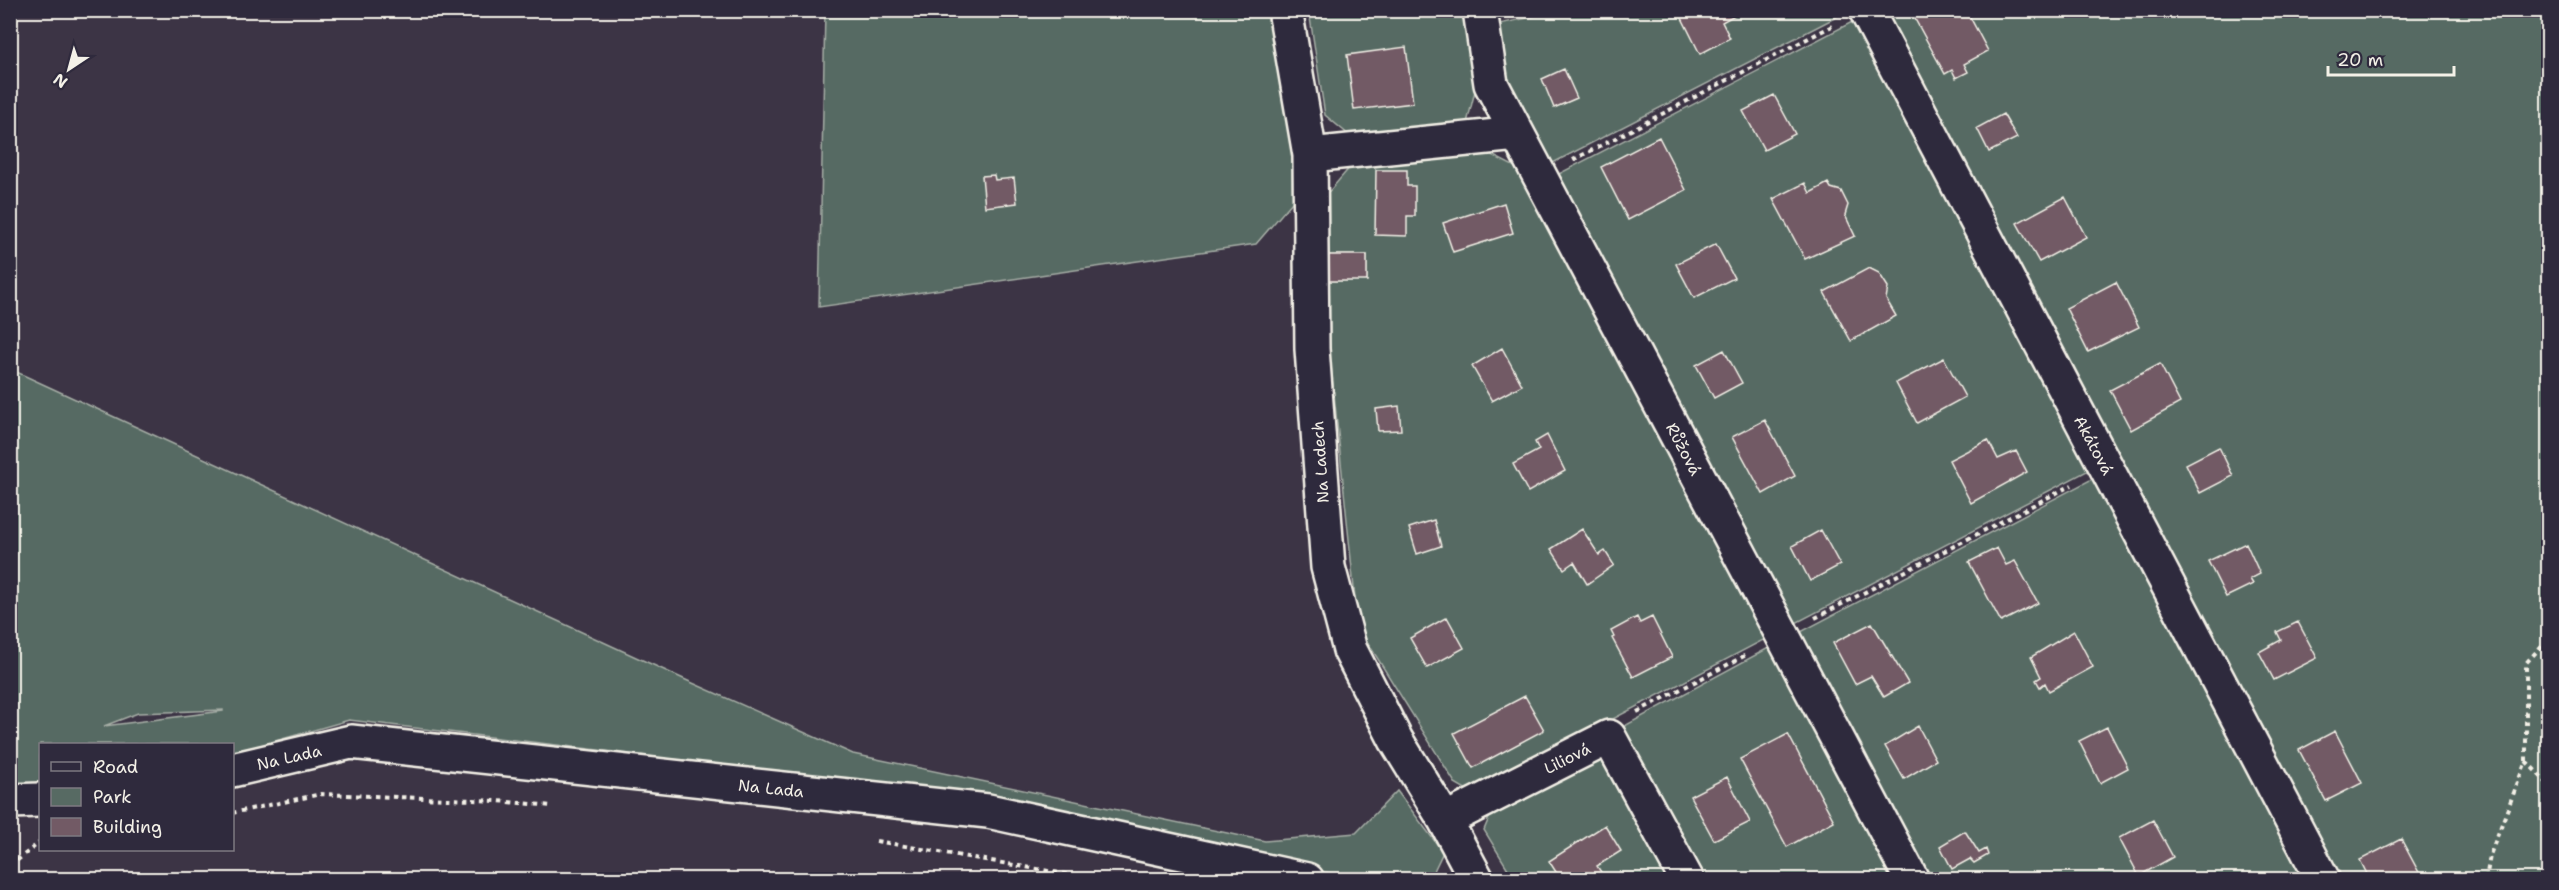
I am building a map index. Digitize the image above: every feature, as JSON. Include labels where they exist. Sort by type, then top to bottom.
[{"type":"street","name":"Na Ladech","points":[[1285,10],[1311,155],[1312,349],[1328,567],[1350,650],[1396,740],[1445,820],[1477,879]]},
{"type":"street","name":"Růžová","points":[[1480,10],[1491,84],[1912,879]]},
{"type":"street","name":"Akátová","points":[[1853,16],[2106,467],[2323,879]]},
{"type":"street","points":[[1311,155],[1517,134]]},
{"type":"street","name":"Liliová","points":[[1445,820],[1609,737],[1687,879]]},
{"type":"street","name":"Na Lada","points":[[234,770],[351,742],[988,811],[1307,879]]},
{"type":"street","points":[[10,801],[39,800]]},
{"type":"path","points":[[1540,177],[1853,16]]},
{"type":"path","points":[[1609,737],[1617,723],[2106,467]]},
{"type":"path","points":[[2486,879],[2490,855],[2526,761],[2526,663],[2548,639]]},
{"type":"path","points":[[2526,761],[2548,784]]},
{"type":"path","points":[[234,813],[321,794],[498,801],[558,806]]},
{"type":"path","points":[[866,839],[1100,879]]},
{"type":"path","points":[[10,866],[39,843]]},
{"type":"green space","points":[[1564,10],[1848,11],[1545,167],[1497,78],[1490,26]]},
{"type":"green space","points":[[825,11],[1271,11],[1299,194],[1256,244],[819,307]]},
{"type":"green space","points":[[1309,11],[1468,11],[1477,83],[1467,123],[1349,135],[1325,115]]},
{"type":"green space","points":[[1876,11],[2548,11],[2548,879],[2332,879]]},
{"type":"green space","points":[[1856,20],[2091,469],[1790,626],[1551,178]]},
{"type":"green space","points":[[1478,148],[1525,172],[1769,637],[1472,793],[1455,783],[1358,627],[1329,346],[1328,281],[1367,280],[1367,255],[1328,255],[1327,194],[1357,159]]},
{"type":"green space","points":[[10,369],[688,681],[853,754],[1265,841],[1356,833],[1397,791],[1443,852],[1430,879],[1359,879],[920,789],[349,720],[234,753],[234,743],[39,743],[39,789],[11,793]],"holes":[[[223,710],[223,711],[104,726],[138,713]]]},
{"type":"green space","points":[[2094,478],[2307,879],[1924,879],[1795,635]]},
{"type":"green space","points":[[1774,645],[1898,879],[1698,879],[1619,729]]},
{"type":"green space","points":[[1587,755],[1613,762],[1675,879],[1514,879],[1484,830],[1494,806]]},
{"type":"building","points":[[1678,10],[1739,10],[1740,12],[1722,22],[1730,38],[1700,54]]},
{"type":"building","points":[[1910,10],[1978,10],[1969,15],[1988,51],[1964,64],[1968,72],[1956,78],[1952,70],[1945,74]]},
{"type":"building","points":[[1406,47],[1413,103],[1354,110],[1347,55]]},
{"type":"building","points":[[1564,69],[1577,98],[1554,108],[1542,79]]},
{"type":"building","points":[[1774,95],[1795,134],[1764,150],[1743,111]]},
{"type":"building","points":[[2003,114],[2017,138],[1989,152],[1977,128]]},
{"type":"building","points":[[1659,137],[1686,190],[1628,220],[1601,167]]},
{"type":"building","points":[[1376,170],[1407,170],[1407,186],[1415,186],[1415,216],[1407,216],[1407,236],[1375,235]]},
{"type":"building","points":[[994,175],[995,180],[1014,178],[1017,203],[985,207],[982,176]]},
{"type":"building","points":[[1805,183],[1810,193],[1828,183],[1831,188],[1841,191],[1848,205],[1845,215],[1855,236],[1805,259],[1773,199]]},
{"type":"building","points":[[2065,197],[2086,237],[2039,262],[2017,223]]},
{"type":"building","points":[[1504,203],[1513,233],[1453,252],[1443,223]]},
{"type":"building","points":[[1716,244],[1734,278],[1694,298],[1676,264]]},
{"type":"building","points":[[1328,255],[1367,255],[1367,281],[1328,281]]},
{"type":"building","points":[[1869,268],[1879,273],[1888,287],[1886,299],[1896,316],[1851,341],[1824,292]]},
{"type":"building","points":[[2116,282],[2139,327],[2088,352],[2066,308]]},
{"type":"building","points":[[1502,348],[1522,385],[1492,401],[1472,366]]},
{"type":"building","points":[[1724,350],[1742,383],[1714,398],[1696,365]]},
{"type":"building","points":[[1944,358],[1965,397],[1917,423],[1896,383]]},
{"type":"building","points":[[2160,364],[2180,403],[2131,430],[2110,390]]},
{"type":"building","points":[[1399,406],[1401,430],[1378,431],[1376,409]]},
{"type":"building","points":[[1765,420],[1795,476],[1763,494],[1732,437]]},
{"type":"building","points":[[1547,435],[1565,471],[1528,492],[1513,464],[1539,450],[1535,442]]},
{"type":"building","points":[[1988,440],[1998,459],[2016,451],[2027,472],[1971,503],[1949,460]]},
{"type":"building","points":[[2219,447],[2233,476],[2200,493],[2186,464]]},
{"type":"building","points":[[1434,520],[1441,546],[1417,554],[1409,528]]},
{"type":"building","points":[[1582,529],[1599,555],[1605,551],[1614,565],[1587,584],[1574,562],[1564,569],[1551,549]]},
{"type":"building","points":[[1821,530],[1840,565],[1810,581],[1792,546]]},
{"type":"building","points":[[2246,543],[2260,574],[2250,579],[2253,584],[2226,597],[2208,561]]},
{"type":"building","points":[[1997,548],[2006,565],[2015,561],[2038,603],[2001,622],[1969,562]]},
{"type":"building","points":[[1447,617],[1464,648],[1427,668],[1410,638]]},
{"type":"building","points":[[1637,617],[1640,623],[1652,617],[1672,657],[1633,677],[1612,638],[1614,637],[1611,631]]},
{"type":"building","points":[[2298,622],[2317,658],[2274,680],[2259,652],[2281,640],[2277,632]]},
{"type":"building","points":[[1872,623],[1908,683],[1884,697],[1871,676],[1855,684],[1833,643]]},
{"type":"building","points":[[2074,631],[2093,667],[2049,691],[2045,683],[2040,687],[2036,680],[2041,677],[2031,657]]},
{"type":"building","points":[[1525,696],[1544,730],[1473,768],[1454,733]]},
{"type":"building","points":[[1918,726],[1936,760],[1904,779],[1885,746]]},
{"type":"building","points":[[2107,727],[2128,768],[2100,783],[2079,741]]},
{"type":"building","points":[[2335,731],[2362,783],[2326,801],[2299,750]]},
{"type":"building","points":[[1788,734],[1834,821],[1787,847],[1740,759]]},
{"type":"building","points":[[1727,777],[1750,822],[1714,840],[1690,796]]},
{"type":"building","points":[[2153,820],[2173,857],[2139,876],[2119,838]]},
{"type":"building","points":[[1605,825],[1621,851],[1597,866],[1606,880],[1561,880],[1549,861]]},
{"type":"building","points":[[1965,831],[1979,853],[1986,849],[1988,855],[1974,863],[1970,859],[1952,869],[1940,846]]},
{"type":"building","points":[[2401,839],[2423,880],[2370,880],[2360,860]]}]
